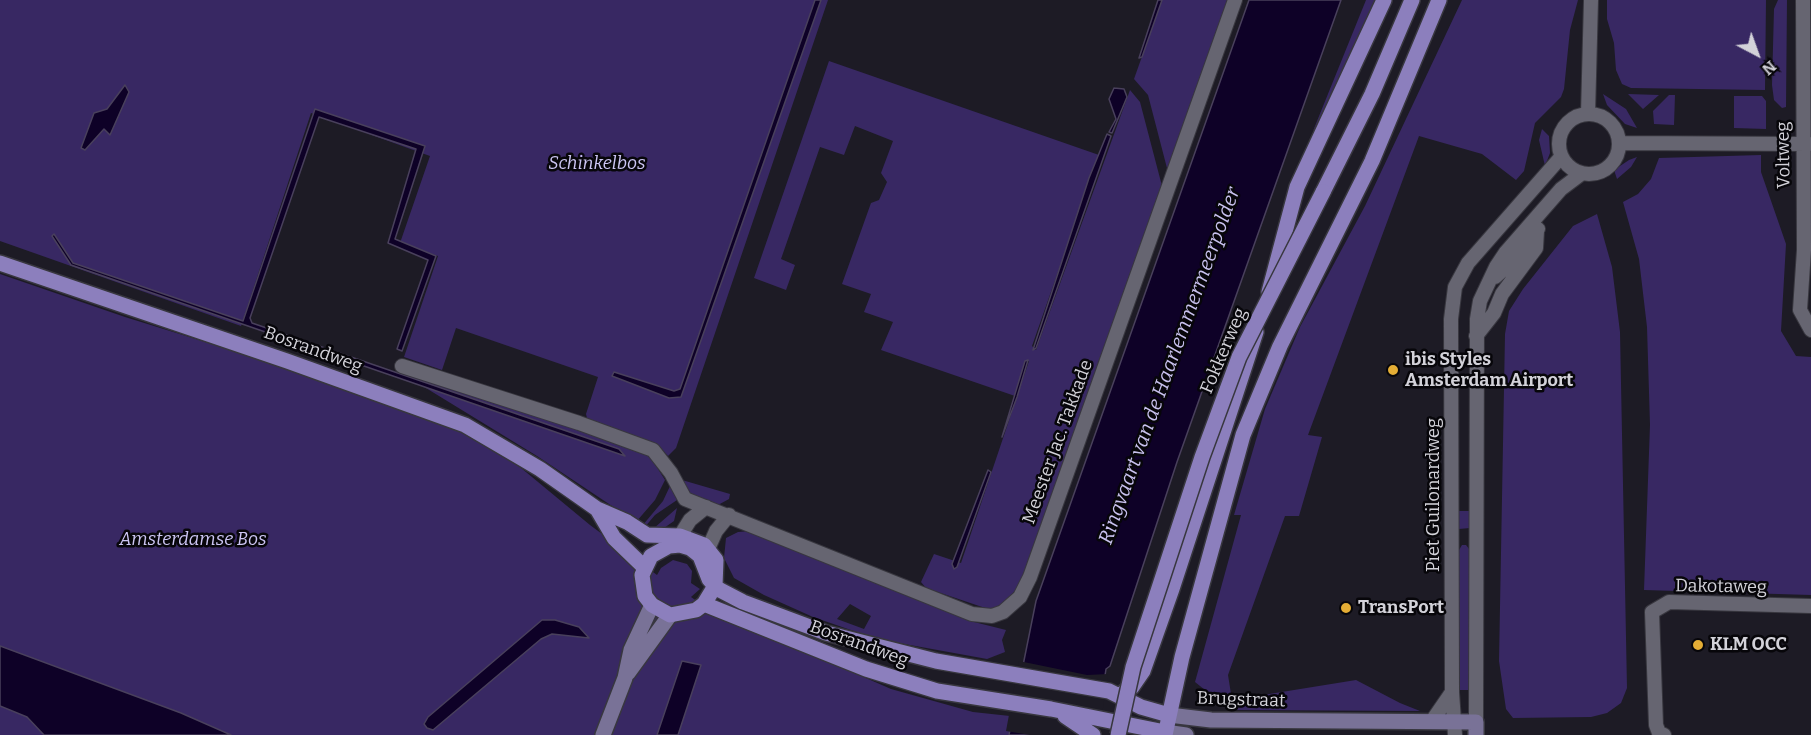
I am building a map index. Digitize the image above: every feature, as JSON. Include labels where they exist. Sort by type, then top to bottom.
[{"type":"main road","points":[[1113,692],[1132,687],[1143,671],[1249,356],[1297,187],[1384,0]]},
{"type":"main road","name":"Fokkerweg","points":[[1118,735],[1137,656],[1202,456],[1239,357],[1372,94],[1412,0]]},
{"type":"main road","points":[[1165,734],[1219,518],[1255,403],[1296,312],[1372,161],[1439,0]]},
{"type":"main road","name":"Bosrandweg","points":[[0,263],[465,425],[540,469],[597,509],[627,522],[647,535],[678,541]]},
{"type":"main road","name":"Bosrandweg","points":[[597,509],[614,538],[644,567]]},
{"type":"main road","points":[[678,541],[700,556],[709,579],[716,579]]},
{"type":"main road","points":[[678,541],[697,541],[708,549],[716,560],[716,579],[704,604],[688,613],[670,615],[652,604],[642,586],[644,567],[660,550],[678,541]]},
{"type":"main road","name":"Bosrandweg","points":[[716,579],[743,602],[859,644],[936,661],[1012,672]]},
{"type":"main road","name":"Bosrandweg","points":[[704,604],[866,669],[937,691],[1051,710]]},
{"type":"main road","points":[[1143,671],[1143,691],[1165,734]]},
{"type":"main road","name":"Brugstraat","points":[[1012,672],[1113,692],[1152,711],[1168,715]]},
{"type":"main road","points":[[1051,710],[1104,719],[1165,734]]},
{"type":"main road","points":[[1051,710],[1079,723],[1093,735]]},
{"type":"street","name":"Meester Jac. Takkade","points":[[706,507],[972,614],[992,616],[1014,604],[1023,591],[1037,557],[1235,0]]},
{"type":"street","points":[[1588,114],[1592,0]]},
{"type":"street","name":"Voltweg","points":[[1803,0],[1806,144],[1804,250],[1800,310],[1811,330]]},
{"type":"street","points":[[1588,114],[1600,116],[1610,122],[1617,132],[1619,143],[1617,154],[1603,171],[1592,175],[1581,174],[1569,168],[1561,157],[1559,149],[1561,131],[1568,122],[1588,114]]},
{"type":"street","points":[[1619,143],[1806,144]]},
{"type":"street","name":"Piet Guilonardweg","points":[[1455,728],[1452,692],[1452,319],[1455,287],[1460,274],[1475,255],[1561,157]]},
{"type":"street","points":[[1476,729],[1476,336],[1480,301],[1506,252],[1561,189],[1581,174]]},
{"type":"street","points":[[1476,336],[1494,313],[1502,294],[1536,248],[1540,214]]},
{"type":"street","points":[[1489,283],[1515,259],[1537,231]]},
{"type":"street","points":[[402,366],[579,423],[653,450],[671,473],[685,499],[706,507]]},
{"type":"street","points":[[678,541],[690,520],[706,507]]},
{"type":"street","points":[[708,549],[716,531],[729,515]]},
{"type":"street","name":"Dakotaweg","points":[[1664,735],[1659,732],[1656,725],[1652,612],[1670,602],[1811,606]]},
{"type":"street","points":[[603,735],[625,678],[631,650],[652,604]]},
{"type":"street","points":[[625,678],[670,615]]},
{"type":"street","points":[[1432,721],[1448,702],[1452,692]]},
{"type":"street","name":"Brugstraat","points":[[1168,715],[1211,720],[1432,721],[1455,728],[1476,729]]},
{"type":"street","points":[[1165,734],[1186,735]]},
{"type":"green space","name":"Schinkelbos","points":[[0,0],[828,0],[676,448],[668,456],[659,446],[588,422],[586,414],[598,377],[456,328],[442,370],[404,357],[438,256],[400,243],[430,156],[311,113],[241,326],[0,241]]},
{"type":"green space","points":[[1162,0],[1229,0],[1168,172],[1148,95],[1134,79]]},
{"type":"green space","points":[[1366,0],[1377,0],[1338,92],[1313,131]]},
{"type":"green space","points":[[1462,0],[1578,0],[1570,30],[1564,89],[1561,97],[1535,123],[1524,171],[1516,180],[1482,154],[1419,136],[1308,435],[1322,437],[1299,516],[1285,516],[1228,675],[1232,700],[1356,680],[1420,711],[1230,710],[1195,682],[1241,515],[1234,515],[1265,409],[1300,327],[1365,206]]},
{"type":"green space","points":[[1607,0],[1766,0],[1765,90],[1631,88],[1622,84],[1616,70],[1614,43],[1607,19]]},
{"type":"green space","points":[[1778,0],[1787,0],[1786,107],[1782,108],[1774,100],[1772,85],[1774,9]]},
{"type":"green space","points":[[829,61],[1099,155],[1032,346],[1036,350],[1130,90],[1140,102],[1162,186],[1022,583],[1004,603],[991,610],[926,588],[921,582],[934,554],[961,563],[1029,361],[1025,361],[1015,396],[881,350],[893,322],[864,312],[871,294],[842,284],[871,203],[879,200],[887,182],[881,173],[893,141],[855,126],[844,155],[820,147],[781,259],[795,265],[786,290],[754,278]]},
{"type":"green space","points":[[1603,94],[1626,109],[1637,128],[1625,124],[1607,105]]},
{"type":"green space","points":[[1628,94],[1659,95],[1643,109]]},
{"type":"green space","points":[[1669,95],[1675,95],[1674,125],[1654,124],[1653,111]]},
{"type":"green space","points":[[1734,96],[1762,96],[1766,101],[1766,129],[1734,128]]},
{"type":"green space","points":[[1542,129],[1549,136],[1550,153],[1545,166],[1539,140]]},
{"type":"green space","points":[[1761,155],[1761,172],[1786,244],[1781,331],[1796,356],[1811,357],[1811,595],[1644,590],[1650,425],[1647,327],[1639,259],[1623,202],[1638,194],[1651,179],[1659,158]]},
{"type":"green space","points":[[1637,157],[1631,167],[1617,179],[1614,170]]},
{"type":"green space","points":[[1597,214],[1612,267],[1620,332],[1627,688],[1621,703],[1607,713],[1591,717],[1513,718],[1506,709],[1499,661],[1505,334],[1509,311],[1523,289],[1573,226]]},
{"type":"green space","name":"Amsterdamse Bos","points":[[0,274],[125,317],[405,404],[480,434],[590,525],[657,575],[661,568],[673,560],[687,564],[692,571],[691,583],[700,589],[691,597],[708,609],[891,689],[973,712],[1010,716],[1009,735],[0,735]]},
{"type":"green space","points":[[399,368],[639,450],[651,458],[665,480],[655,500],[636,522],[537,456],[421,385],[625,453],[398,374]]},
{"type":"green space","points":[[682,480],[730,494],[729,499],[718,505],[691,496]]},
{"type":"green space","points":[[670,486],[677,500],[655,515],[644,528],[642,526],[663,501]]},
{"type":"green space","points":[[677,508],[674,521],[664,528],[653,529]]},
{"type":"green space","points":[[1459,511],[1470,511],[1470,528],[1459,529]]},
{"type":"green space","points":[[751,531],[855,568],[974,622],[1006,630],[1002,640],[1005,652],[987,659],[877,639],[813,617],[764,595],[734,578],[724,558],[726,538],[738,532]],"holes":[[[850,604],[871,616],[864,629],[837,619]]]},
{"type":"green space","points":[[1462,545],[1466,545],[1470,550],[1469,690],[1459,690],[1459,550]]},
{"type":"water","points":[[815,0],[821,0],[681,397],[669,398],[612,376],[614,372],[674,391],[680,389]]},
{"type":"water","points":[[1158,0],[1162,0],[1142,57],[1139,58]]},
{"type":"water","name":"Ringvaart van de Haarlemmermeerpolder","points":[[1249,0],[1341,0],[1177,462],[1110,666],[1106,669],[1096,735],[1009,735],[1036,601]]},
{"type":"water","points":[[125,85],[129,92],[110,135],[104,129],[85,150],[81,148],[94,113],[107,109]]},
{"type":"water","points":[[1114,88],[1124,89],[1127,97],[1112,133],[1109,132],[1116,119],[1109,99]]},
{"type":"water","points":[[315,109],[425,146],[395,239],[436,256],[402,351],[397,349],[428,260],[388,243],[416,149],[319,117],[250,318],[252,323],[619,449],[625,456],[71,265],[52,236],[54,234],[73,263],[243,321]]},
{"type":"water","points":[[1107,134],[1111,136],[1036,348],[1033,350],[1089,178]]},
{"type":"water","points":[[1028,360],[1017,397],[1002,437],[1025,361]]},
{"type":"water","points":[[988,470],[991,472],[957,567],[954,569],[952,564]]},
{"type":"water","points":[[542,620],[555,620],[579,627],[589,638],[552,634],[541,639],[433,730],[427,728],[424,724],[428,717]]},
{"type":"water","points":[[0,646],[181,713],[231,735],[44,735],[27,717],[0,706]]},
{"type":"water","points":[[682,661],[701,665],[678,735],[657,735]]},
{"type":"pier","points":[[1019,661],[1087,675],[1108,674],[1099,735],[1030,735],[1006,731]]},
{"type":"place","name":"ibis Styles Amsterdam Airport","points":[[1393,370]]},
{"type":"place","name":"TransPort","points":[[1346,608]]},
{"type":"place","name":"KLM OCC","points":[[1698,645]]}]
